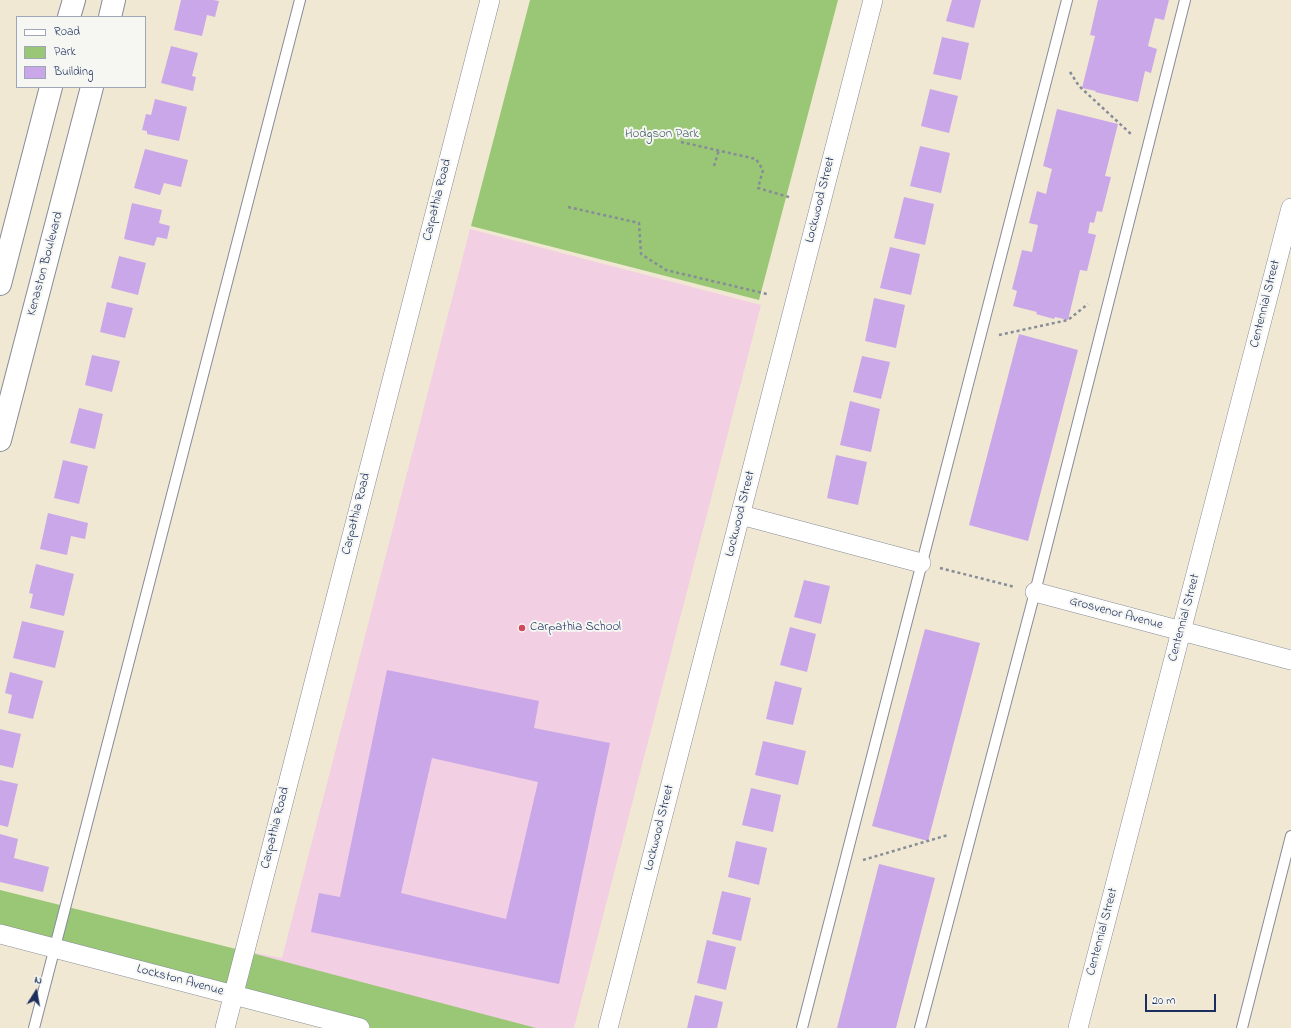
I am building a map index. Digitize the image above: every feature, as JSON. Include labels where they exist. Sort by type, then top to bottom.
[{"type":"main road","points":[[69,16],[74,0]]},
{"type":"main road","points":[[110,16],[114,0]]},
{"type":"main road","points":[[0,284],[51,88]]},
{"type":"main road","name":"Kenaston Boulevard","points":[[0,440],[92,88]]},
{"type":"street","name":"Carpathia Road","points":[[225,1028],[490,0]]},
{"type":"street","name":"Lockwood Street","points":[[608,1028],[873,0]]},
{"type":"street","name":"Centennial Street","points":[[1078,1028],[1291,208]]},
{"type":"street","points":[[741,515],[921,563]]},
{"type":"street","name":"Grosvenor Avenue","points":[[1035,592],[1291,660]]},
{"type":"street","name":"Lockston Avenue","points":[[0,934],[360,1028]]},
{"type":"lane","points":[[34,1028],[300,0]]},
{"type":"lane","points":[[802,1028],[1067,0]]},
{"type":"lane","points":[[920,1028],[1035,592],[1185,0]]},
{"type":"lane","points":[[1242,1028],[1291,836]]},
{"type":"path","points":[[1070,72],[1080,86],[1132,135]]},
{"type":"path","points":[[681,142],[756,159],[763,170],[758,188],[792,198]]},
{"type":"path","points":[[714,166],[719,150]]},
{"type":"path","points":[[568,207],[639,223],[641,254],[666,270],[767,294]]},
{"type":"path","points":[[998,335],[1068,320],[1088,304]]},
{"type":"path","points":[[921,563],[1035,592]]},
{"type":"path","points":[[863,860],[948,835]]},
{"type":"shaded area","name":"Carpathia School","points":[[470,229],[761,305],[574,1028],[360,1028],[244,951],[282,958]]},
{"type":"green space","name":"Hodgson Park","points":[[530,0],[838,0],[759,300],[471,226]]},
{"type":"green space","points":[[0,890],[244,951],[536,1028],[360,1028],[0,934]]},
{"type":"building","points":[[181,0],[219,1],[215,17],[207,15],[202,36],[174,30]]},
{"type":"building","points":[[952,0],[981,0],[974,28],[946,21]]},
{"type":"building","points":[[1098,0],[1169,0],[1164,20],[1155,18],[1148,46],[1157,49],[1151,73],[1145,71],[1138,102],[1082,88],[1095,36],[1090,35]]},
{"type":"building","points":[[942,37],[969,43],[961,80],[933,74]]},
{"type":"building","points":[[171,46],[198,53],[192,76],[196,77],[193,91],[161,83]]},
{"type":"building","points":[[930,89],[958,96],[949,133],[921,126]]},
{"type":"building","points":[[155,99],[187,107],[179,141],[147,134],[147,131],[142,130],[146,114],[151,115]]},
{"type":"building","points":[[1057,109],[1118,124],[1105,176],[1111,177],[1102,212],[1097,211],[1094,223],[1090,222],[1088,233],[1096,235],[1087,271],[1080,270],[1068,320],[1055,317],[1054,319],[1036,314],[1037,312],[1013,306],[1017,291],[1012,289],[1022,250],[1032,252],[1038,225],[1029,223],[1037,191],[1046,194],[1052,169],[1043,166]]},
{"type":"building","points":[[920,146],[950,153],[941,193],[910,186]]},
{"type":"building","points":[[145,149],[188,160],[181,187],[164,183],[160,195],[134,188]]},
{"type":"building","points":[[904,197],[934,204],[925,245],[894,238]]},
{"type":"building","points":[[132,203],[162,210],[159,223],[170,226],[167,239],[157,237],[154,246],[124,239]]},
{"type":"building","points":[[890,247],[920,254],[911,295],[880,288]]},
{"type":"building","points":[[119,256],[146,263],[138,295],[111,288]]},
{"type":"building","points":[[874,298],[905,305],[896,348],[865,341]]},
{"type":"building","points":[[107,302],[133,308],[125,338],[100,332]]},
{"type":"building","points":[[1019,334],[1078,350],[1028,541],[969,525]]},
{"type":"building","points":[[92,355],[120,361],[112,392],[85,385]]},
{"type":"building","points":[[862,356],[890,362],[881,399],[853,392]]},
{"type":"building","points":[[850,401],[880,409],[871,452],[840,445]]},
{"type":"building","points":[[79,408],[103,414],[95,449],[70,443]]},
{"type":"building","points":[[836,455],[867,462],[858,505],[827,498]]},
{"type":"building","points":[[63,460],[88,466],[79,504],[54,498]]},
{"type":"building","points":[[48,513],[88,523],[85,539],[71,536],[67,555],[40,549]]},
{"type":"building","points":[[36,564],[74,574],[64,616],[30,608],[33,594],[29,593]]},
{"type":"building","points":[[804,580],[830,586],[821,624],[794,617]]},
{"type":"building","points":[[22,621],[64,631],[55,668],[13,658]]},
{"type":"building","points":[[790,627],[816,634],[807,672],[780,665]]},
{"type":"building","points":[[925,629],[980,643],[928,841],[872,826]]},
{"type":"building","points":[[387,670],[539,701],[534,728],[610,743],[559,984],[311,932],[319,893],[340,897]],"holes":[[[432,758],[538,782],[506,919],[401,893]]]},
{"type":"building","points":[[10,672],[43,681],[33,719],[8,713],[12,695],[5,693]]},
{"type":"building","points":[[775,681],[802,688],[793,725],[766,719]]},
{"type":"building","points":[[0,729],[21,734],[13,768],[0,765]]},
{"type":"building","points":[[763,741],[806,751],[798,785],[755,775]]},
{"type":"building","points":[[0,780],[18,784],[8,827],[0,825]]},
{"type":"building","points":[[751,788],[781,795],[773,832],[742,825]]},
{"type":"building","points":[[0,834],[18,839],[14,858],[49,867],[43,892],[0,882]]},
{"type":"building","points":[[736,841],[767,848],[759,885],[728,877]]},
{"type":"building","points":[[879,864],[935,878],[896,1028],[837,1028]]},
{"type":"building","points":[[722,891],[751,898],[741,941],[712,934]]},
{"type":"building","points":[[707,940],[736,947],[726,990],[697,983]]},
{"type":"building","points":[[695,995],[723,1002],[717,1028],[687,1028]]},
{"type":"place","name":"Carpathia School","points":[[522,628]]}]
